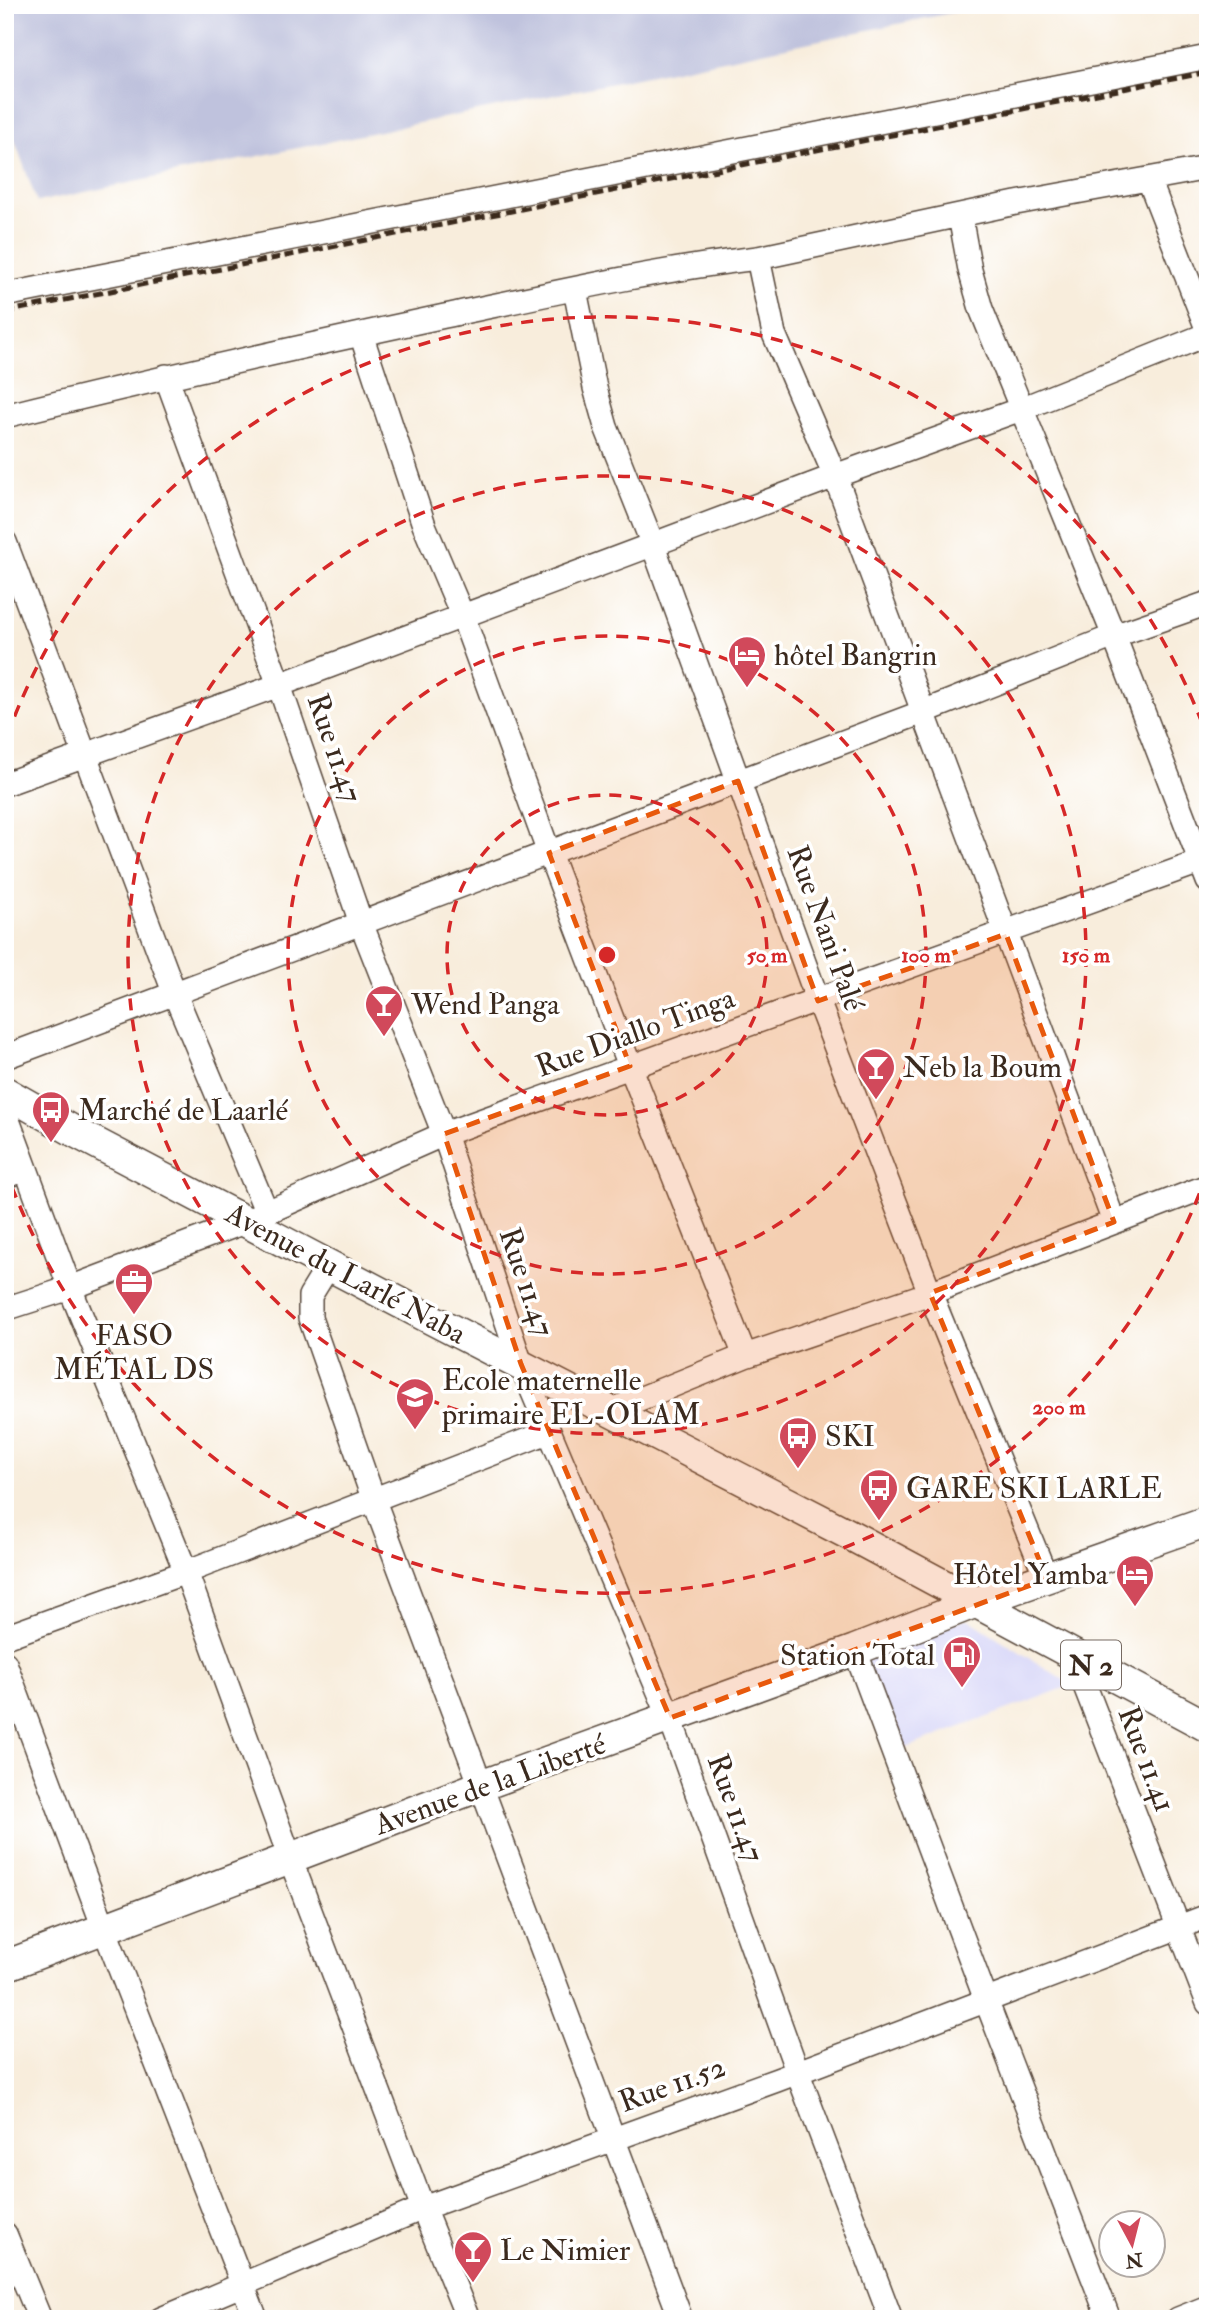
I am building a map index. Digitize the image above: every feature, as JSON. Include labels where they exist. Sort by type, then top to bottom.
[{"type":"main road","name":"Avenue du Larlé Naba","points":[[5,1092],[76,1133],[257,1217],[328,1265],[854,1537],[1208,1727]]},
{"type":"main road","name":"Avenue de la Liberté","points":[[5,1966],[483,1785],[855,1650],[974,1603],[1208,1521]]},
{"type":"street","points":[[5,295],[1208,57]]},
{"type":"street","points":[[5,416],[166,376],[361,334],[719,262],[758,258],[1016,203],[1208,168]]},
{"type":"street","points":[[5,784],[1021,409],[1208,332],[1149,180]]},
{"type":"street","points":[[960,216],[970,270],[981,309],[1205,868]]},
{"type":"street","points":[[758,258],[774,334],[835,476],[1114,1222]]},
{"type":"street","name":"Rue Nani Palé","points":[[575,290],[600,407],[653,545],[818,1001],[930,1293],[1047,1579]]},
{"type":"street","points":[[361,334],[424,525],[463,617],[630,1066],[745,1356]]},
{"type":"street","name":"Rue 11.47","points":[[166,376],[279,685],[362,923],[444,1134],[521,1364],[670,1718],[797,2071],[891,2319]]},
{"type":"street","points":[[5,542],[257,1217]]},
{"type":"street","points":[[5,1058],[174,992],[923,712],[1114,636],[1208,603]]},
{"type":"street","name":"Rue Diallo Tinga","points":[[5,1309],[70,1288],[257,1217],[444,1134],[1006,934],[1205,868]]},
{"type":"street","points":[[5,1112],[15,1173],[70,1288],[186,1572],[290,1858],[467,2319]]},
{"type":"street","points":[[610,1411],[745,1356],[930,1293],[1208,1186]]},
{"type":"street","points":[[328,1265],[310,1296],[310,1318],[373,1498],[483,1785],[681,2319]]},
{"type":"street","points":[[5,1637],[186,1572],[548,1432]]},
{"type":"street","points":[[855,1650],[1109,2319]]},
{"type":"street","name":"Rue 11.41","points":[[1073,1655],[1208,2003]]},
{"type":"street","points":[[5,1663],[103,1928],[256,2319]]},
{"type":"street","name":"Rue 11.52","points":[[161,2319],[423,2208],[1208,1916]]},
{"type":"street","points":[[5,2234],[40,2319]]},
{"type":"street","points":[[1178,2319],[1208,2307]]},
{"type":"highlighted area","points":[[738,781],[818,1001],[1006,934],[1114,1222],[930,1293],[1047,1579],[670,1718],[521,1364],[444,1134],[630,1066],[549,853]]},
{"type":"shaded area","points":[[5,5],[989,5],[37,202],[5,113]]},
{"type":"shaded area","points":[[968,1619],[1072,1685],[895,1752],[860,1654]]},
{"type":"railway","points":[[5,312],[1208,72]]},
{"type":"place","name":"hôtel Bangrin","points":[[747,689]]},
{"type":"place","name":"Wend Panga","points":[[384,1038]]},
{"type":"place","name":"Neb la Boum","points":[[876,1101]]},
{"type":"place","name":"Marché de Laarlé","points":[[51,1144]]},
{"type":"place","name":"FASO MÉTAL DS","points":[[134,1316]]},
{"type":"place","name":"Ecole maternelle primaire EL-OLAM","points":[[415,1431]]},
{"type":"place","name":"SKI","points":[[798,1470]]},
{"type":"place","name":"GARE SKI LARLE","points":[[879,1522]]},
{"type":"place","name":"Hôtel Yamba","points":[[1135,1608]]},
{"type":"place","name":"Station Total","points":[[962,1689]]},
{"type":"place","name":"Le Nimier","points":[[473,2284]]}]
